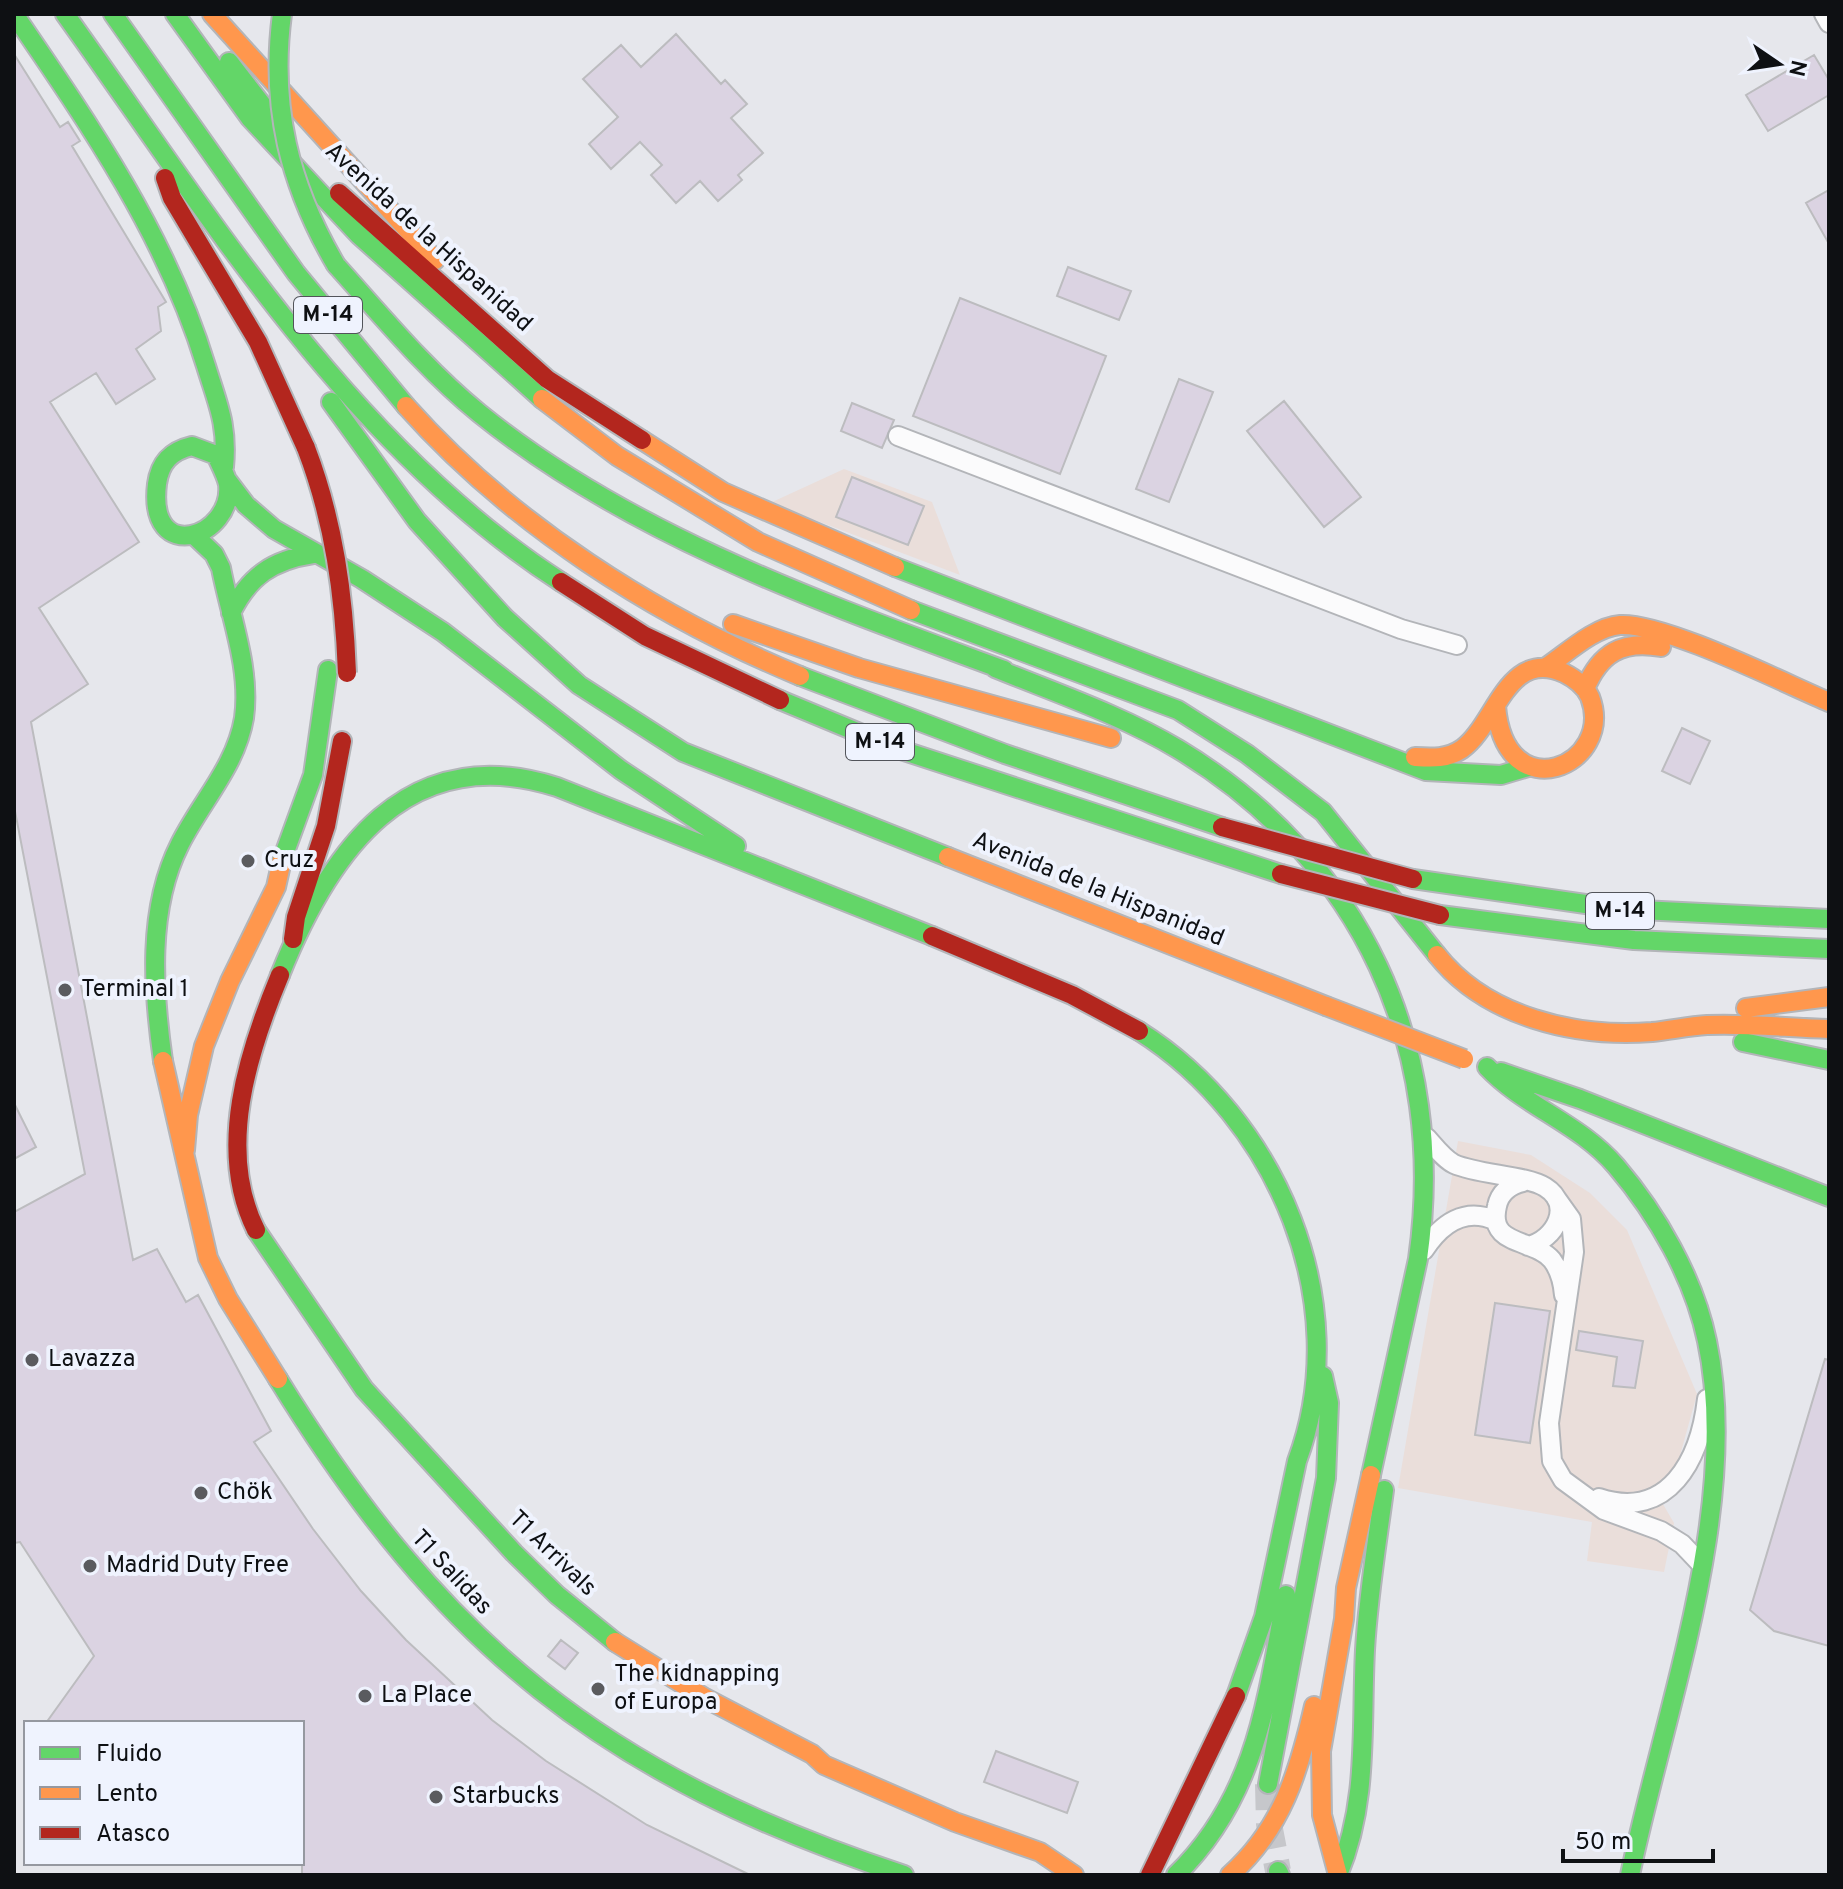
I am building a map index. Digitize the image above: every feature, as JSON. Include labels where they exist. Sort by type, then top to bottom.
[{"type":"main road","points":[[14,14],[90,124],[178,281],[213,388],[221,401],[225,426],[225,474],[220,517],[212,529],[196,537]]},
{"type":"main road","name":"M-14","points":[[65,14],[270,299],[364,412],[436,485],[507,547],[645,636],[802,711],[898,749],[1281,874],[1440,915],[1544,932],[1649,944],[1829,949]]},
{"type":"main road","name":"M-14","points":[[113,14],[318,303],[419,421],[513,508],[656,607],[786,672],[906,720],[1222,827],[1413,879],[1530,900],[1619,911],[1720,919],[1829,919]]},
{"type":"main road","points":[[175,14],[250,118],[359,235],[518,381],[617,456],[758,542],[987,641],[1178,710],[1247,754],[1323,812],[1441,960],[1467,986],[1505,1009],[1587,1031],[1650,1032],[1738,1041],[1829,1060]]},
{"type":"main road","name":"Avenida de la Hispanidad","points":[[195,14],[312,169],[547,379],[723,492],[852,551],[1426,771],[1468,776],[1501,775],[1528,767]]},
{"type":"main road","name":"Avenida de la Hispanidad","points":[[212,14],[547,379]]},
{"type":"main road","points":[[282,14],[275,82],[281,135],[293,183],[315,232],[336,265],[434,373],[480,414],[606,500],[802,595],[995,668],[1179,750],[1239,794],[1282,832],[1320,874],[1354,921],[1381,971],[1402,1024],[1413,1066],[1425,1136],[1426,1197],[1418,1259],[1346,1588],[1346,1612],[1325,1712],[1321,1815],[1327,1851],[1338,1875]]},
{"type":"main road","points":[[146,129],[172,198],[278,380],[306,448],[340,676],[313,775],[280,865],[276,887],[212,1020],[188,1106],[185,1150]]},
{"type":"main road","name":"Avenida de la Hispanidad","points":[[270,299],[299,358],[417,521],[505,618],[579,685],[683,752],[1326,1006],[1580,1099],[1829,1197]]},
{"type":"main road","points":[[192,446],[209,413],[213,388]]},
{"type":"main road","points":[[185,1150],[171,1106],[160,1029],[156,926],[167,876],[180,844],[232,760],[245,718],[245,686],[225,594],[223,568],[214,552],[196,537],[171,533],[159,521],[154,507],[163,460],[176,449],[192,446],[216,455],[246,505],[274,529],[313,554],[362,579],[443,632],[621,770],[718,837],[778,866],[798,880]]},
{"type":"main road","points":[[231,613],[242,588],[261,569],[286,557],[313,554]]},
{"type":"main road","points":[[596,568],[794,647],[1083,728],[1135,747],[1239,794]]},
{"type":"main road","points":[[1545,668],[1562,672],[1585,689],[1592,701],[1594,724],[1590,741],[1577,758],[1545,770],[1528,767],[1513,759],[1501,745],[1494,723],[1496,706],[1512,680],[1528,671],[1545,668],[1600,632],[1619,625],[1656,629],[1687,639],[1737,664],[1829,702]]},
{"type":"main road","points":[[1585,689],[1602,656],[1613,647],[1630,644],[1656,645],[1737,664]]},
{"type":"main road","points":[[995,668],[1096,698],[1247,754]]},
{"type":"main road","name":"Avenida de la Hispanidad","points":[[1386,757],[1445,758],[1470,745],[1496,706]]},
{"type":"main road","points":[[293,939],[296,917],[326,826],[344,726]]},
{"type":"main road","points":[[293,939],[336,861],[382,811],[439,783],[495,775],[557,787],[774,875],[798,880],[1094,1005],[1143,1032],[1192,1069],[1243,1126],[1283,1192],[1306,1257],[1312,1290],[1316,1358],[1306,1437],[1308,1464],[1290,1570],[1252,1752],[1227,1814],[1199,1854],[1176,1875]]},
{"type":"main road","name":"T1 Arrivals","points":[[293,939],[256,1049],[235,1134],[247,1212],[267,1254],[311,1312],[335,1352],[389,1419],[418,1446],[492,1532],[561,1600],[605,1635],[677,1683],[812,1754],[824,1765],[1043,1852],[1063,1863],[1074,1875]]},
{"type":"main road","points":[[1555,1021],[1742,1008],[1829,997]]},
{"type":"main road","points":[[1650,1032],[1709,1025],[1829,1029]]},
{"type":"main road","points":[[1487,1067],[1503,1086],[1578,1130],[1619,1169],[1675,1249],[1694,1292],[1712,1348],[1719,1417],[1717,1488],[1630,1874]]},
{"type":"main road","name":"T1 Salidas","points":[[185,1150],[194,1211],[208,1259],[281,1385],[341,1477],[435,1597],[522,1677],[579,1720],[702,1797],[802,1840],[904,1875]]},
{"type":"main road","points":[[1268,1784],[1315,1547],[1326,1464],[1329,1391],[1316,1358]]},
{"type":"main road","points":[[1338,1875],[1353,1839],[1361,1800],[1367,1715],[1364,1663],[1385,1486],[1383,1426]]},
{"type":"main road","points":[[1150,1875],[1200,1781],[1250,1663],[1273,1582],[1297,1461],[1306,1437]]},
{"type":"main road","points":[[1230,1875],[1259,1848],[1293,1790],[1335,1609],[1346,1588]]},
{"type":"street","points":[[1824,14],[1829,23]]},
{"type":"street","points":[[898,436],[1401,629],[1457,645]]},
{"type":"street","points":[[1425,1136],[1451,1163],[1542,1185],[1566,1208],[1573,1233],[1549,1423],[1552,1461],[1563,1480],[1604,1510],[1661,1531],[1682,1544],[1700,1569]]},
{"type":"street","points":[[1523,1182],[1513,1185],[1499,1199],[1496,1221],[1508,1239],[1544,1252],[1554,1262],[1563,1285],[1565,1314]]},
{"type":"street","points":[[1528,1246],[1539,1244],[1555,1229],[1559,1219],[1556,1198]]},
{"type":"street","points":[[1418,1259],[1432,1238],[1461,1216],[1469,1214],[1496,1221]]},
{"type":"street","points":[[1583,1493],[1618,1504],[1639,1503],[1662,1495],[1676,1483],[1695,1449],[1705,1414],[1712,1348]]},
{"type":"shaded area","points":[[844,469],[932,502],[960,575],[770,503]]},
{"type":"shaded area","points":[[1458,1141],[1531,1155],[1590,1193],[1627,1230],[1697,1394],[1676,1470],[1653,1487],[1674,1523],[1664,1572],[1587,1561],[1592,1522],[1398,1488]]},
{"type":"building","points":[[676,34],[721,84],[725,80],[747,104],[731,118],[763,153],[738,175],[742,180],[718,201],[700,181],[676,203],[651,175],[662,165],[640,142],[611,169],[589,144],[618,117],[583,79],[621,45],[641,67]]},
{"type":"building","name":"Terminal 1","points":[[14,54],[60,127],[68,122],[80,141],[72,146],[166,302],[158,307],[161,331],[136,349],[155,379],[116,404],[96,373],[50,402],[139,542],[39,608],[88,684],[31,722],[133,1260],[157,1249],[186,1302],[198,1295],[271,1431],[254,1442],[313,1529],[361,1591],[406,1640],[492,1720],[546,1761],[647,1825],[750,1875],[302,1875],[304,1721],[47,1721],[94,1656],[20,1542],[14,1543],[14,1212],[85,1174],[14,806]]},
{"type":"building","points":[[1814,55],[1829,80],[1829,95],[1768,131],[1746,95]]},
{"type":"building","points":[[1829,190],[1829,244],[1806,203]]},
{"type":"building","points":[[1068,267],[1131,291],[1119,320],[1057,296]]},
{"type":"building","points":[[960,298],[1106,356],[1060,474],[913,416]]},
{"type":"building","points":[[1179,379],[1213,392],[1169,502],[1136,489]]},
{"type":"building","points":[[1284,401],[1361,497],[1324,527],[1247,431]]},
{"type":"building","points":[[852,403],[894,420],[882,448],[841,431]]},
{"type":"building","points":[[852,477],[924,506],[908,545],[836,517]]},
{"type":"building","points":[[1682,728],[1710,741],[1690,784],[1662,771]]},
{"type":"building","points":[[14,1103],[36,1147],[14,1159]]},
{"type":"building","points":[[1495,1303],[1550,1311],[1530,1443],[1475,1435]]},
{"type":"building","points":[[1579,1331],[1643,1341],[1635,1388],[1613,1386],[1617,1357],[1576,1350]]},
{"type":"building","points":[[1825,1359],[1829,1360],[1829,1646],[1774,1631],[1750,1610]]},
{"type":"building","points":[[561,1640],[578,1653],[565,1669],[548,1656]]},
{"type":"building","points":[[996,1751],[1078,1782],[1067,1813],[984,1782]]},
{"type":"tunnel","points":[[1268,1784],[1269,1824],[1278,1871]]},
{"type":"traffic: fast","points":[[14,14],[98,140],[170,272],[190,318],[218,404],[225,439],[224,467]]},
{"type":"traffic: fast","points":[[65,14],[229,246],[349,395],[414,463],[484,526],[561,582]]},
{"type":"traffic: fast","points":[[113,14],[296,273],[406,406]]},
{"type":"traffic: fast","points":[[175,14],[250,118],[359,235],[542,399]]},
{"type":"traffic: fast","points":[[282,14],[279,81],[287,144],[306,205],[336,265]]},
{"type":"traffic: fast","points":[[229,62],[283,132]]},
{"type":"traffic: fast","points":[[336,265],[405,342],[479,413],[538,457],[600,496],[664,531],[798,592],[1004,670]]},
{"type":"traffic: fast","points":[[331,402],[417,521]]},
{"type":"traffic: fast","points":[[192,446],[216,455],[228,484],[226,503],[218,518],[206,529],[191,535],[177,534],[165,526],[157,510],[157,484],[168,459],[192,446]]},
{"type":"traffic: fast","points":[[227,480],[246,505],[274,529],[362,579],[443,632],[621,770],[736,846]]},
{"type":"traffic: fast","points":[[417,521],[505,618],[579,685],[683,752],[948,857]]},
{"type":"traffic: fast","points":[[163,1061],[155,978],[157,923],[162,895],[169,869],[188,828],[234,752],[244,718],[245,680],[221,568],[214,554],[196,537]]},
{"type":"traffic: fast","points":[[231,613],[246,589],[264,572],[286,561],[313,554]]},
{"type":"traffic: fast","points":[[895,567],[1426,771],[1501,775],[1528,767]]},
{"type":"traffic: fast","points":[[911,610],[1178,710],[1247,754],[1323,812],[1437,955]]},
{"type":"traffic: fast","points":[[995,668],[1111,715],[1178,749],[1242,794],[1297,846],[1343,904],[1378,966],[1404,1034],[1419,1106],[1424,1181],[1418,1259]]},
{"type":"traffic: fast","points":[[282,860],[313,775],[328,670]]},
{"type":"traffic: fast","points":[[800,676],[1005,754],[1222,827]]},
{"type":"traffic: fast","points":[[780,700],[898,749],[1281,874]]},
{"type":"traffic: fast","points":[[280,975],[323,887],[350,849],[381,817],[416,793],[457,779],[504,776],[557,787],[932,936]]},
{"type":"traffic: fast","points":[[1413,879],[1620,909],[1829,919]]},
{"type":"traffic: fast","points":[[1440,915],[1634,940],[1829,949]]},
{"type":"traffic: fast","points":[[1139,1031],[1188,1068],[1230,1113],[1265,1164],[1292,1219],[1309,1278],[1317,1339],[1313,1401],[1264,1617],[1236,1696]]},
{"type":"traffic: fast","points":[[1743,1042],[1829,1060]]},
{"type":"traffic: fast","points":[[1487,1067],[1518,1093],[1586,1138],[1616,1166],[1646,1205],[1672,1248],[1693,1294],[1707,1341],[1715,1405],[1715,1471],[1707,1539],[1679,1677],[1630,1875]]},
{"type":"traffic: fast","points":[[1501,1072],[1580,1099],[1829,1197]]},
{"type":"traffic: fast","points":[[256,1230],[364,1389],[514,1553],[557,1595],[615,1642]]},
{"type":"traffic: fast","points":[[1371,1475],[1418,1259]]},
{"type":"traffic: fast","points":[[1268,1784],[1326,1478],[1329,1403],[1323,1376]]},
{"type":"traffic: fast","points":[[278,1379],[340,1473],[403,1556],[470,1628],[541,1690],[618,1745],[703,1793],[798,1836],[904,1875]]},
{"type":"traffic: fast","points":[[1338,1875],[1348,1847],[1359,1792],[1366,1630],[1384,1490]]},
{"type":"traffic: fast","points":[[1176,1875],[1203,1845],[1241,1780],[1264,1709],[1286,1595]]},
{"type":"traffic: fast","points":[[1278,1871],[1280,1875]]},
{"type":"traffic: slow","points":[[212,14],[435,260]]},
{"type":"traffic: slow","points":[[542,399],[617,456],[758,542],[911,610]]},
{"type":"traffic: slow","points":[[406,406],[491,490],[588,563],[692,625],[800,676]]},
{"type":"traffic: slow","points":[[642,440],[723,492],[895,567]]},
{"type":"traffic: slow","points":[[733,624],[859,668],[1111,738]]},
{"type":"traffic: slow","points":[[1545,668],[1600,631],[1620,625],[1639,627],[1693,643],[1829,702]]},
{"type":"traffic: slow","points":[[1585,689],[1598,666],[1614,652],[1635,646],[1661,647]]},
{"type":"traffic: slow","points":[[1415,757],[1445,756],[1462,749],[1474,738],[1504,692],[1529,671],[1545,668],[1564,673],[1575,680],[1590,697],[1594,722],[1588,742],[1574,758],[1556,767],[1537,768],[1518,759],[1504,739],[1496,706]]},
{"type":"traffic: slow","points":[[948,857],[1326,1006]]},
{"type":"traffic: slow","points":[[185,1150],[188,1115],[204,1046],[230,981],[276,887],[282,860]]},
{"type":"traffic: slow","points":[[1437,955],[1457,976],[1481,994],[1534,1019],[1563,1027],[1623,1033],[1722,1025],[1829,1029]]},
{"type":"traffic: slow","points":[[1746,1008],[1829,997]]},
{"type":"traffic: slow","points":[[1326,1006],[1464,1059]]},
{"type":"traffic: slow","points":[[163,1061],[208,1258],[228,1299],[278,1379]]},
{"type":"traffic: slow","points":[[1338,1875],[1322,1815],[1321,1751],[1344,1619],[1346,1588],[1371,1475]]},
{"type":"traffic: slow","points":[[615,1642],[705,1698],[812,1754],[824,1765],[955,1822],[1040,1852],[1074,1875]]},
{"type":"traffic: slow","points":[[1230,1875],[1263,1838],[1286,1798],[1314,1706]]},
{"type":"traffic: jam","points":[[165,178],[172,198],[258,342],[306,448]]},
{"type":"traffic: jam","points":[[339,193],[547,379],[642,440]]},
{"type":"traffic: jam","points":[[306,448],[324,503],[336,559],[347,673]]},
{"type":"traffic: jam","points":[[561,582],[645,636],[780,700]]},
{"type":"traffic: jam","points":[[293,939],[296,917],[326,826],[342,741]]},
{"type":"traffic: jam","points":[[1222,827],[1413,879]]},
{"type":"traffic: jam","points":[[1281,874],[1440,915]]},
{"type":"traffic: jam","points":[[932,936],[1072,995],[1139,1031]]},
{"type":"traffic: jam","points":[[256,1230],[244,1199],[238,1167],[241,1101],[257,1036],[280,975]]},
{"type":"traffic: jam","points":[[1150,1875],[1236,1696]]},
{"type":"place","name":"Cruz","points":[[248,861]]},
{"type":"place","name":"Terminal 1","points":[[65,990]]},
{"type":"place","name":"Lavazza","points":[[32,1360]]},
{"type":"place","name":"Chök","points":[[201,1493]]},
{"type":"place","name":"Madrid Duty Free","points":[[90,1566]]},
{"type":"place","name":"The kidnapping of Europa","points":[[598,1689]]},
{"type":"place","name":"La Place","points":[[365,1696]]},
{"type":"place","name":"Starbucks","points":[[436,1797]]}]
